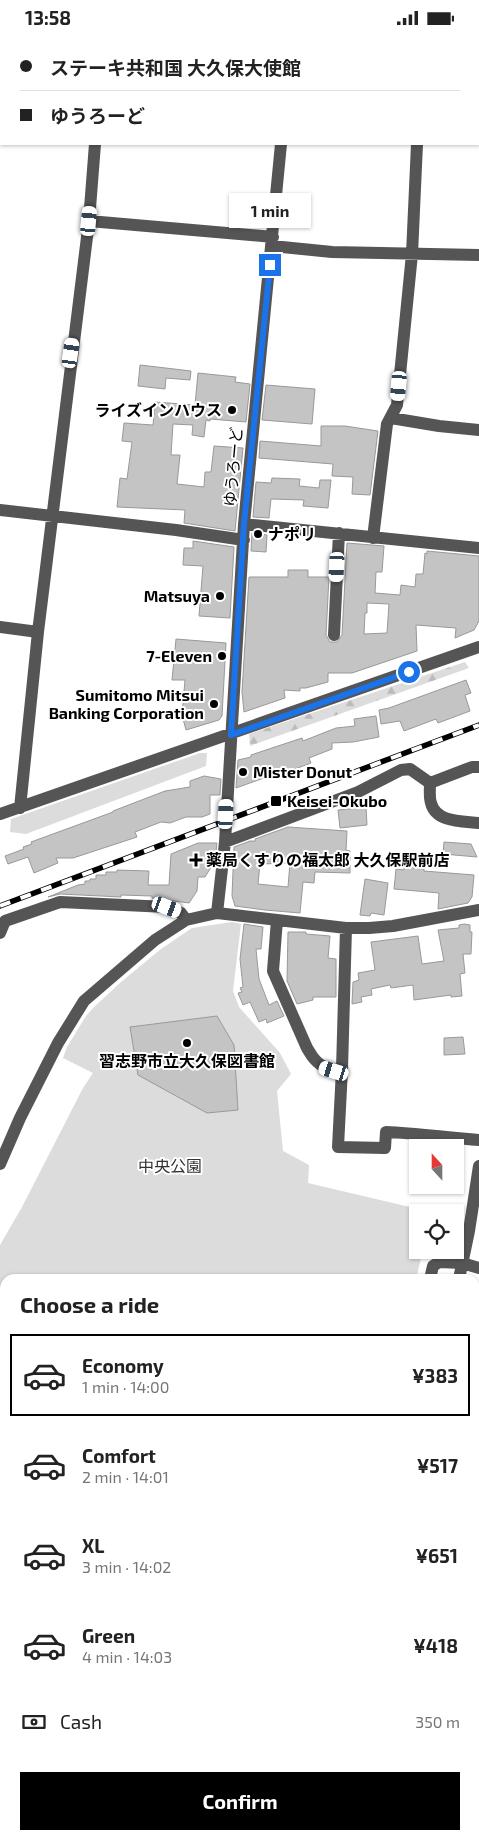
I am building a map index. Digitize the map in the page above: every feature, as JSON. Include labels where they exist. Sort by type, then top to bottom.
[{"type":"street","points":[[20,808],[38,632],[89,221],[95,145]]},
{"type":"street","name":"ゆうろーど","points":[[217,913],[225,842],[244,524],[281,145]]},
{"type":"street","points":[[373,537],[387,424],[397,405],[412,254],[417,145]]},
{"type":"street","points":[[89,221],[272,242],[332,252],[479,255]]},
{"type":"street","points":[[390,418],[479,430]]},
{"type":"street","points":[[0,510],[176,530],[244,540]]},
{"type":"street","points":[[244,524],[479,548]]},
{"type":"street","points":[[334,635],[339,533]]},
{"type":"street","points":[[0,627],[38,632]]},
{"type":"street","points":[[0,814],[479,647]]},
{"type":"street","points":[[430,783],[472,767],[479,767]]},
{"type":"street","points":[[225,842],[358,792],[400,770],[410,769],[430,783]]},
{"type":"street","points":[[430,783],[430,802],[433,810],[448,820],[479,823]]},
{"type":"street","points":[[0,933],[5,921],[60,902],[167,907],[181,913],[186,920]]},
{"type":"street","points":[[0,1164],[20,1118],[58,1043],[84,1001],[154,941],[186,920],[217,913],[369,928],[393,926],[479,910]]},
{"type":"street","points":[[277,920],[273,963],[275,978],[317,1063],[334,1071],[342,1069]]},
{"type":"street","points":[[346,927],[338,1147],[385,1148],[386,1133],[419,1133],[436,1137],[479,1141]]},
{"type":"street","points":[[460,1274],[476,1198],[479,1166]]},
{"type":"street","points":[[431,1274],[433,1267],[439,1262],[462,1263],[479,1268]]},
{"type":"green space","points":[[465,662],[469,668],[250,746],[249,734]]},
{"type":"green space","points":[[200,753],[207,753],[206,766],[26,834],[10,832],[11,819]]},
{"type":"green space","name":"中央公園","points":[[232,922],[241,924],[233,991],[239,1007],[280,1053],[291,1074],[277,1091],[283,1151],[309,1165],[308,1183],[409,1207],[409,1259],[421,1259],[417,1274],[0,1274],[0,1245],[22,1207],[83,1088],[93,1073],[63,1058],[67,1047],[86,1016],[94,1007],[161,949],[192,928]]},
{"type":"building","points":[[140,365],[191,371],[190,380],[166,378],[165,389],[138,386]]},
{"type":"building","points":[[198,373],[236,377],[235,382],[250,384],[246,422],[206,420],[204,437],[192,435],[193,425],[173,424],[171,455],[180,455],[177,484],[204,487],[205,472],[211,472],[214,446],[243,448],[235,531],[184,523],[185,510],[117,507],[120,478],[127,479],[132,442],[122,441],[124,423],[153,425],[155,402],[195,405]]},
{"type":"building","points":[[266,385],[315,389],[312,424],[262,420]]},
{"type":"building","points":[[321,426],[345,426],[378,431],[370,495],[352,494],[353,477],[332,476],[333,464],[259,458],[260,441],[321,446]]},
{"type":"building","points":[[272,478],[300,479],[299,486],[319,488],[320,480],[331,480],[328,508],[303,506],[304,500],[271,499],[269,518],[253,517],[256,482],[271,483]]},
{"type":"building","points":[[252,533],[267,535],[266,552],[251,551]]},
{"type":"building","points":[[193,541],[234,547],[230,618],[199,616],[203,566],[183,565],[184,548],[193,548]]},
{"type":"building","points":[[347,543],[384,546],[382,572],[376,572],[375,593],[400,595],[401,585],[415,587],[416,574],[423,574],[425,553],[427,554],[427,551],[479,556],[479,621],[474,630],[455,638],[456,628],[416,625],[417,651],[352,673],[328,673],[328,682],[300,688],[300,691],[284,690],[285,698],[244,712],[242,692],[249,577],[288,577],[288,570],[308,570],[308,577],[329,577],[326,635],[330,642],[337,642],[342,635]],"holes":[[[367,603],[389,604],[387,633],[364,634]]]},
{"type":"building","points":[[176,639],[226,643],[222,716],[219,720],[186,730],[182,715],[185,680],[172,680]]},
{"type":"building","points":[[466,680],[471,693],[465,695],[470,711],[438,723],[436,719],[404,731],[400,721],[381,724],[379,710]]},
{"type":"building","points":[[376,716],[379,737],[353,742],[332,743],[332,749],[309,758],[311,763],[236,788],[238,760],[302,738],[303,741],[336,728],[355,726],[354,719]]},
{"type":"building","points":[[204,776],[221,779],[220,795],[210,795],[210,814],[202,817],[186,817],[170,823],[161,822],[135,832],[137,837],[73,858],[56,858],[58,863],[34,873],[28,857],[8,864],[5,856],[24,849],[23,847],[32,844],[31,842],[165,791],[190,787],[190,781]]},
{"type":"building","points":[[366,807],[367,825],[340,828],[338,810]]},
{"type":"building","points":[[288,827],[347,831],[346,850],[350,851],[350,873],[315,872],[314,883],[303,882],[300,913],[235,906],[232,896],[234,847],[250,841],[256,841],[255,839]],"holes":[[[290,863],[288,887],[258,884],[260,864]]]},
{"type":"building","points":[[444,842],[471,844],[477,857],[443,854]]},
{"type":"building","points":[[198,843],[217,843],[215,861],[205,877],[198,877],[197,891],[189,903],[152,898],[152,896],[121,895],[121,897],[60,894],[48,897],[85,884],[85,881],[90,881],[90,879],[96,879],[96,875],[106,875],[106,872],[117,872],[117,870],[149,871],[148,885],[169,885],[171,854]]},
{"type":"building","points":[[404,867],[424,869],[424,871],[474,875],[472,897],[468,903],[438,909],[439,893],[394,889],[396,869],[404,870]]},
{"type":"building","points":[[365,879],[388,883],[384,915],[371,913],[370,916],[360,915]]},
{"type":"building","points":[[244,924],[263,927],[261,949],[256,949],[259,979],[269,1005],[277,1001],[284,1016],[267,1023],[266,1019],[259,1022],[250,1002],[243,1005],[238,993],[242,992],[240,988],[243,987],[240,959]]},
{"type":"building","points":[[459,925],[470,925],[470,932],[472,932],[471,954],[463,954],[465,973],[460,974],[462,996],[451,997],[451,995],[414,1000],[413,985],[391,988],[390,985],[371,989],[372,995],[361,997],[362,1002],[352,1004],[353,982],[359,980],[358,973],[375,970],[371,942],[418,936],[422,964],[444,961],[438,930],[459,928]]},
{"type":"building","points":[[288,932],[306,932],[306,934],[330,936],[328,958],[336,959],[336,997],[313,997],[313,1000],[297,1004],[287,981]]},
{"type":"building","points":[[217,1016],[234,1045],[238,1110],[207,1113],[138,1075],[130,1027]]},
{"type":"building","points":[[463,1037],[465,1054],[444,1055],[444,1038]]},
{"type":"railway","points":[[0,906],[479,725]]},
{"type":"place","name":"ライズインハウス","points":[[232,410]]},
{"type":"place","name":"ナポリ","points":[[258,534]]},
{"type":"place","name":"Matsuya","points":[[220,596]]},
{"type":"place","name":"7-Eleven","points":[[222,656]]},
{"type":"place","name":"Sumitomo Mitsui Banking Corporation","points":[[214,704]]},
{"type":"place","name":"Mister Donut","points":[[243,772]]},
{"type":"place","name":"Keisei-Okubo","points":[[276,801]]},
{"type":"place","name":"薬局くすりの福太郎 大久保駅前店","points":[[196,860]]},
{"type":"place","name":"習志野市立大久保図書館","points":[[187,1043]]},
{"type":"route","points":[[270,265],[244,524],[231,735],[409,672]]}]
